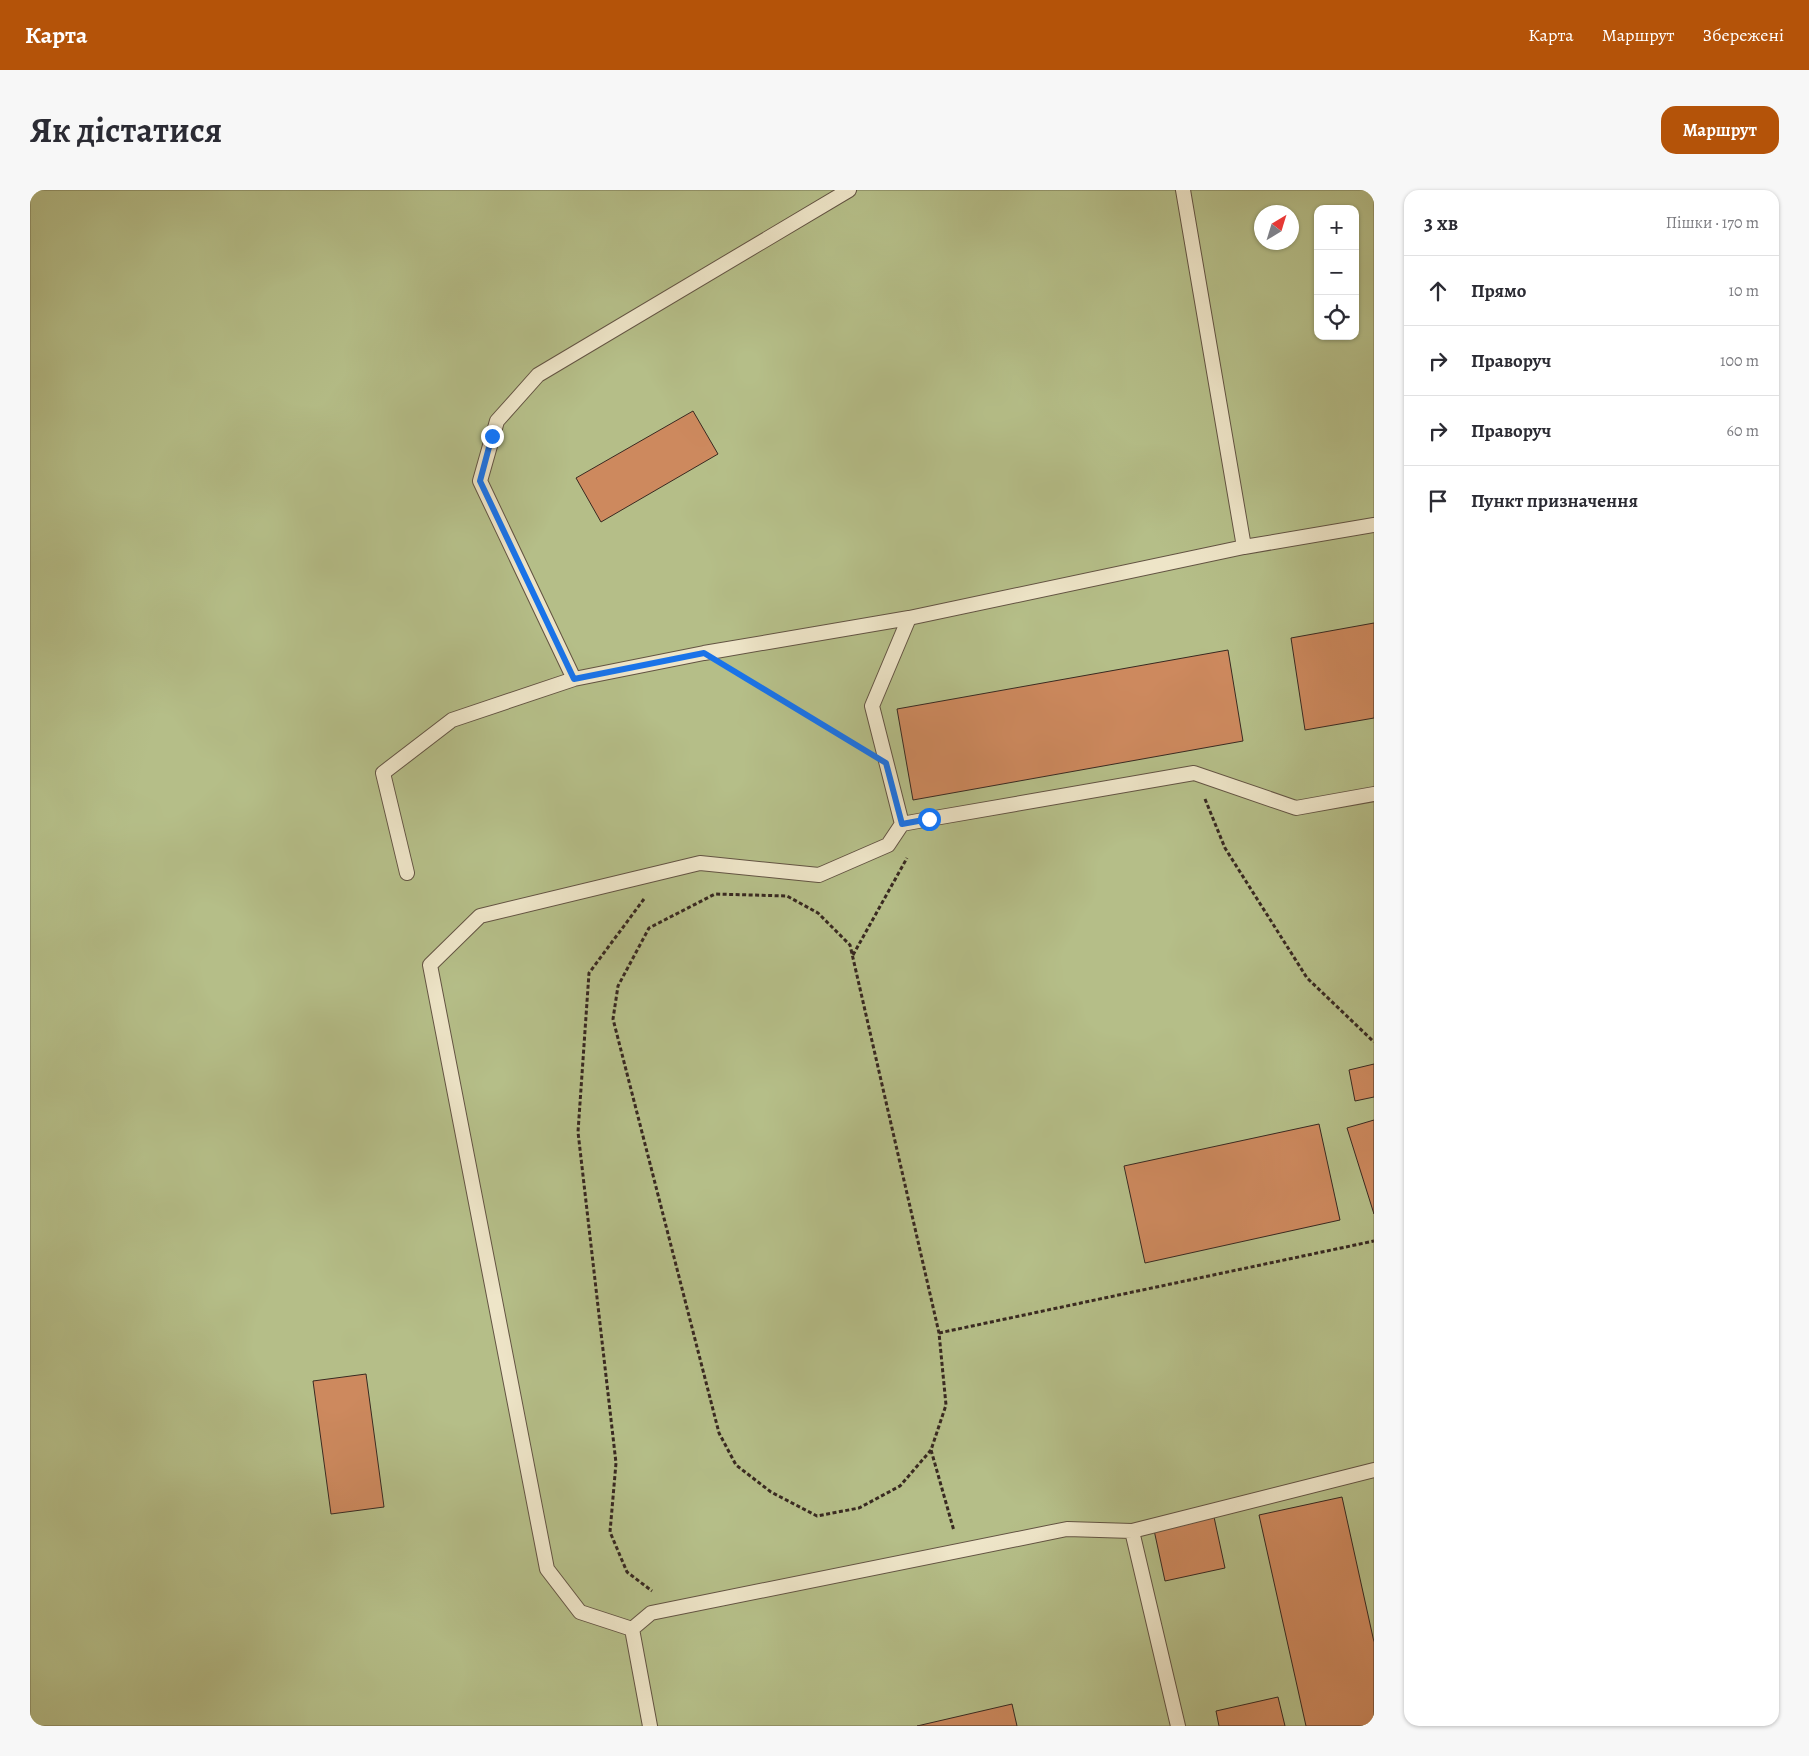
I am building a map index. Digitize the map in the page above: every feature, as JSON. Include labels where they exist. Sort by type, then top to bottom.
[{"type":"lane","points":[[574,679],[480,481],[496,421],[538,374],[848,190]]},
{"type":"lane","points":[[1183,190],[1244,548]]},
{"type":"lane","points":[[407,873],[383,773],[452,720],[574,679],[704,653],[909,618],[1244,548],[1374,525]]},
{"type":"lane","points":[[902,824],[872,706],[909,618]]},
{"type":"lane","points":[[632,1629],[580,1612],[547,1569],[430,964],[480,916],[700,863],[819,875],[888,845],[902,824],[1194,773],[1296,808],[1374,794]]},
{"type":"lane","points":[[632,1629],[651,1613],[674,1608],[1067,1529],[1132,1531],[1374,1470]]},
{"type":"lane","points":[[1132,1531],[1178,1726]]},
{"type":"lane","points":[[632,1629],[650,1726]]},
{"type":"path","points":[[704,653],[886,763]]},
{"type":"path","points":[[1194,773],[1225,848],[1307,978],[1374,1042]]},
{"type":"path","points":[[853,955],[910,853]]},
{"type":"path","points":[[715,894],[787,896],[818,913],[850,945],[939,1333],[946,1405],[931,1450],[900,1486],[859,1508],[817,1516],[771,1492],[736,1465],[719,1433],[613,1019],[618,986],[649,928],[715,894]]},
{"type":"path","points":[[646,896],[589,973],[578,1132],[616,1463],[610,1532],[627,1572],[674,1608]]},
{"type":"path","points":[[939,1333],[1374,1241]]},
{"type":"path","points":[[931,1450],[959,1551]]},
{"type":"green space","points":[[30,190],[1374,190],[1374,1726],[30,1726]]},
{"type":"building","points":[[693,411],[718,454],[601,522],[576,478]]},
{"type":"building","points":[[1374,623],[1374,718],[1305,730],[1291,638]]},
{"type":"building","points":[[1228,650],[1243,741],[913,800],[897,709]]},
{"type":"building","points":[[1374,1064],[1374,1097],[1355,1101],[1349,1070]]},
{"type":"building","points":[[1374,1120],[1374,1214],[1347,1128]]},
{"type":"building","points":[[1319,1124],[1340,1220],[1145,1263],[1124,1166]]},
{"type":"building","points":[[366,1374],[384,1507],[331,1514],[313,1381]]},
{"type":"building","points":[[1342,1497],[1374,1642],[1374,1726],[1306,1726],[1259,1515]]},
{"type":"building","points":[[1214,1517],[1225,1568],[1165,1581],[1154,1530]]},
{"type":"building","points":[[1278,1697],[1285,1726],[1219,1726],[1216,1711]]},
{"type":"building","points":[[1012,1704],[1017,1726],[917,1726]]},
{"type":"route","points":[[492,436],[480,481],[574,679],[704,653],[886,763],[902,824],[929,819]]}]
